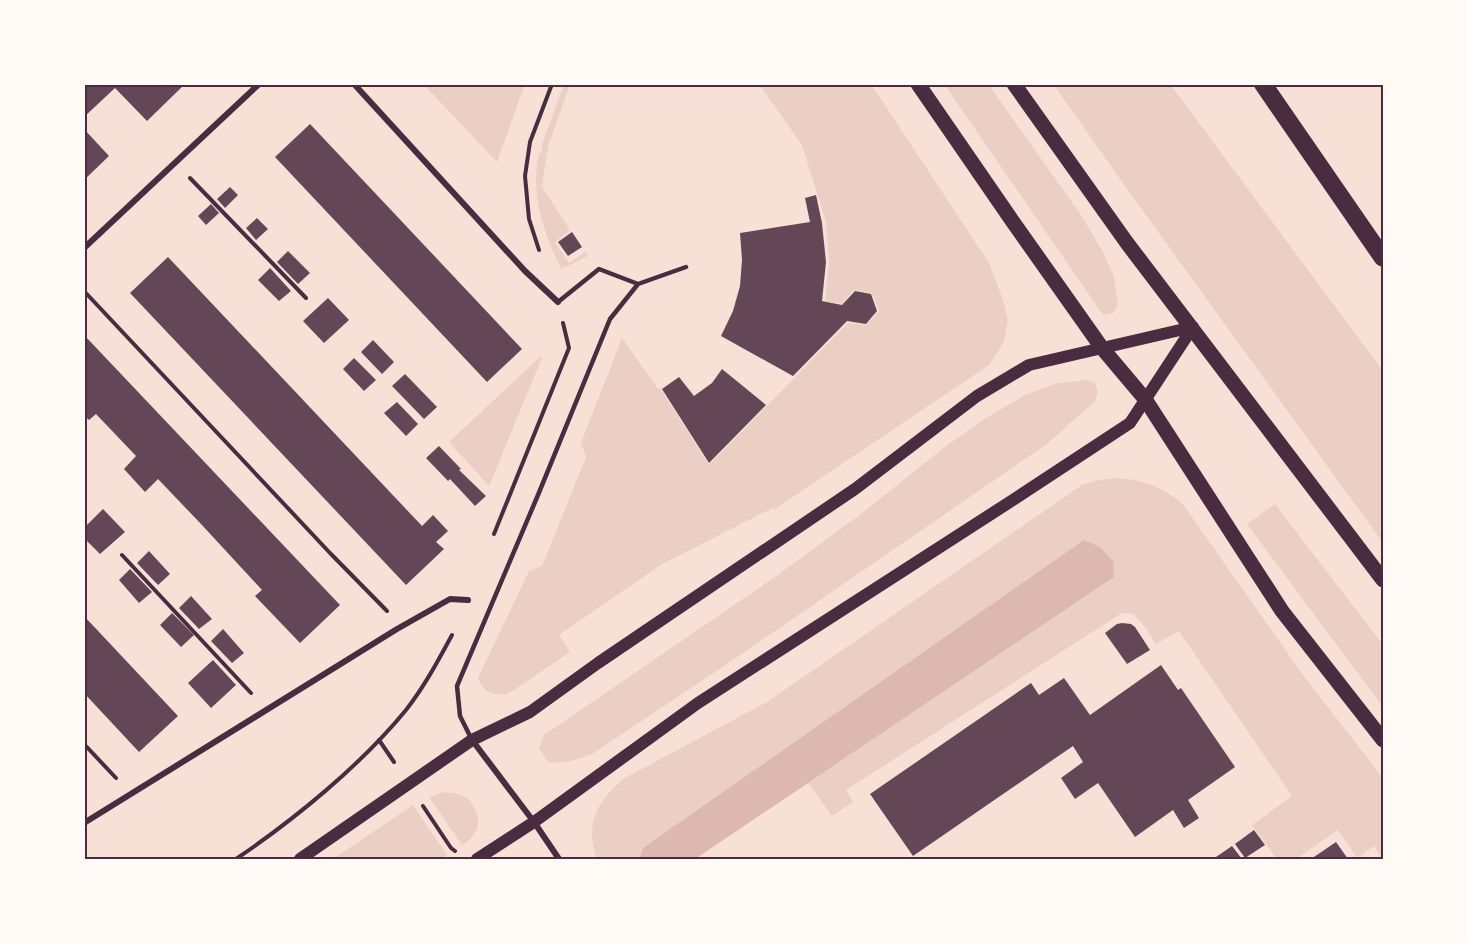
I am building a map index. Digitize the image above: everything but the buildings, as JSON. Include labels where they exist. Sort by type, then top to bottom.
[{"type":"highway","points":[[1263,84],[1383,258]]},
{"type":"main road","points":[[918,84],[1102,348],[1145,399],[1282,611],[1383,740]]},
{"type":"main road","points":[[1014,84],[1128,243],[1383,580]]},
{"type":"main road","points":[[300,859],[472,740],[530,712],[598,663],[855,489],[977,396],[1029,365],[1192,327]]},
{"type":"main road","points":[[477,859],[534,822],[698,703],[1130,423],[1192,327]]},
{"type":"street","points":[[84,248],[259,84]]},
{"type":"street","points":[[354,84],[525,271],[558,302]]},
{"type":"street","points":[[84,824],[402,626],[450,599],[468,600]]},
{"type":"street","points":[[472,740],[559,859]]},
{"type":"lane","points":[[472,740],[460,716],[457,686],[610,319],[638,284],[686,267]]},
{"type":"lane","points":[[558,302],[599,269],[638,284]]},
{"type":"path","points":[[541,256],[529,219],[525,176],[530,142],[552,84]]},
{"type":"path","points":[[175,162],[306,298]]},
{"type":"path","points":[[84,291],[402,626]]},
{"type":"path","points":[[494,534],[569,348],[558,302]]},
{"type":"path","points":[[122,555],[267,710]]},
{"type":"path","points":[[236,859],[306,806],[343,775],[379,740],[407,708],[435,667],[468,600]]},
{"type":"path","points":[[84,744],[131,794]]},
{"type":"shaded area","points":[[423,84],[525,84],[497,162]]},
{"type":"shaded area","points":[[564,84],[576,84],[569,88],[548,146],[542,187],[570,230],[555,242],[569,263],[585,252],[588,256],[561,269],[540,213],[536,184],[539,153],[542,153],[542,144]]},
{"type":"shaded area","points":[[759,84],[871,84],[989,263],[1008,320],[1004,342],[989,365],[775,509],[662,564],[559,635],[570,652],[508,694],[490,692],[483,687],[478,678],[529,571],[542,566],[586,457],[581,443],[622,338],[658,389],[660,388],[709,465],[848,323],[867,325],[879,311],[872,293],[854,290],[842,304],[825,301],[829,262],[826,222],[802,145]]},
{"type":"shaded area","points":[[944,84],[988,84],[1081,215],[1103,252],[1114,277],[1118,304],[1113,313],[1103,315]]},
{"type":"shaded area","points":[[1053,84],[1170,84],[1383,371],[1383,543],[1130,193]]},
{"type":"shaded area","points":[[541,356],[542,358],[489,486],[449,442]]},
{"type":"shaded area","points":[[1088,380],[1095,383],[1098,392],[1095,401],[1047,444],[592,754],[565,762],[548,762],[539,748],[544,735],[772,579],[861,514],[946,446],[986,418],[1025,395],[1058,383]]},
{"type":"shaded area","points":[[1117,478],[1151,485],[1182,503],[1303,675],[1383,778],[1383,859],[1374,846],[1357,858],[1338,830],[1296,859],[1277,859],[1252,825],[1292,796],[1179,631],[1156,644],[1133,614],[1122,613],[846,790],[853,802],[832,816],[808,783],[1114,577],[643,848],[639,859],[597,859],[592,835],[596,814],[607,795],[625,778],[767,702],[1082,485]]},
{"type":"shaded area","points":[[1275,504],[1383,645],[1383,707],[1247,524]]},
{"type":"shaded area","points":[[1084,540],[1100,547],[1113,561],[1114,577],[695,859],[639,859],[643,848]]},
{"type":"shaded area","points":[[444,792],[466,797],[477,814],[477,829],[462,845],[429,797]]},
{"type":"shaded area","points":[[413,805],[447,855],[441,859],[333,859]]}]
